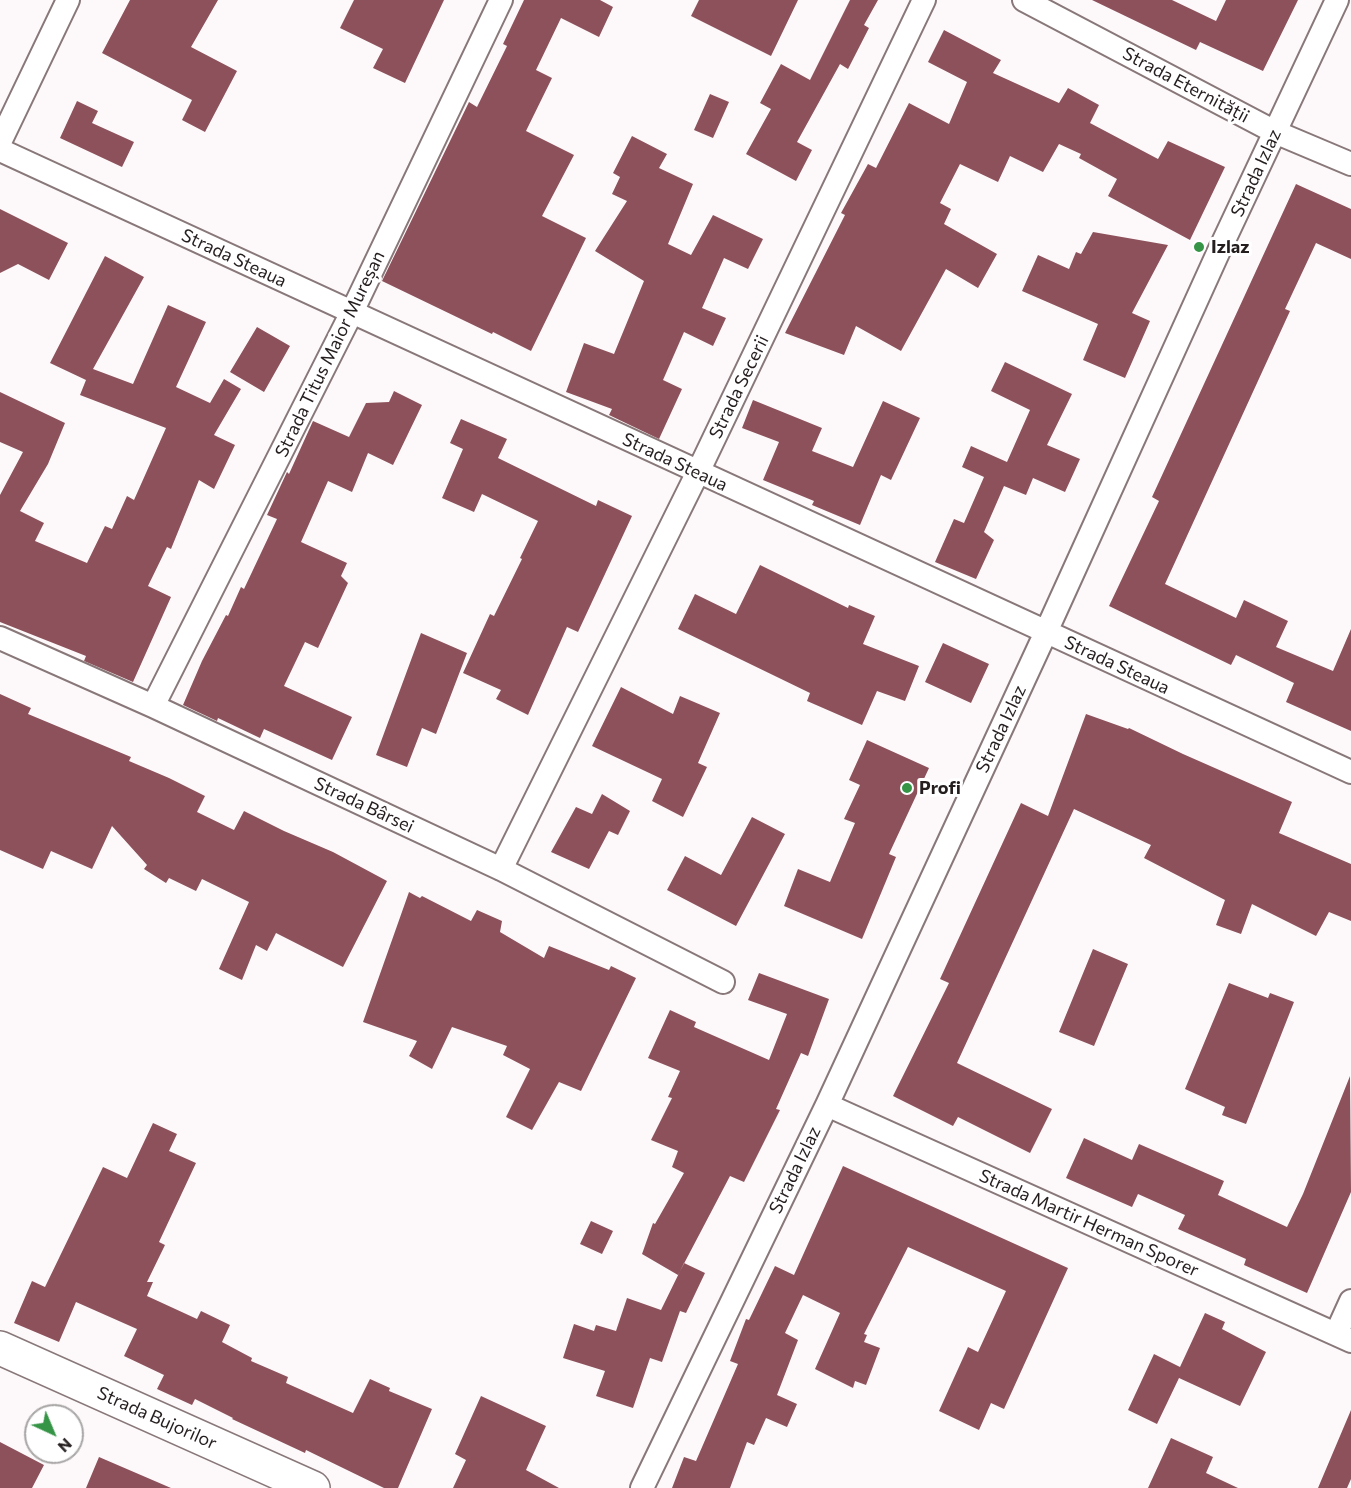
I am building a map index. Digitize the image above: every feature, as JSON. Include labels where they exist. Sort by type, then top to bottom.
[{"type":"main road","name":"Strada Bujorilor","points":[[0,1348],[313,1488]]},
{"type":"street","points":[[0,142],[68,0]]},
{"type":"street","name":"Strada Titus Maior Mureșan","points":[[153,706],[351,312],[501,0]]},
{"type":"street","name":"Strada Secerii","points":[[501,869],[698,472],[924,0]]},
{"type":"street","name":"Strada Eternității","points":[[1024,0],[1275,132],[1351,164]]},
{"type":"street","name":"Strada Izlaz","points":[[642,1488],[827,1105],[1337,0]]},
{"type":"street","name":"Strada Steaua","points":[[0,150],[1351,772]]},
{"type":"street","name":"Strada Bârsei","points":[[0,638],[153,706],[501,869],[723,982]]},
{"type":"street","name":"Strada Martir Herman Sporer","points":[[827,1105],[1344,1338]]},
{"type":"street","points":[[1344,1338],[1351,1301]]},
{"type":"building","points":[[130,0],[218,0],[191,47],[237,71],[205,132],[182,120],[192,100],[102,53]]},
{"type":"building","points":[[354,0],[444,0],[405,83],[373,68],[383,49],[340,28]]},
{"type":"building","points":[[524,0],[600,0],[613,7],[599,37],[561,18],[536,70],[552,78],[526,131],[574,155],[542,216],[586,238],[531,351],[382,281],[469,102],[477,107],[507,46],[503,44]]},
{"type":"building","points":[[699,0],[798,0],[771,56],[691,16]]},
{"type":"building","points":[[850,0],[878,0],[864,25],[869,28],[848,69],[840,64],[797,142],[812,150],[796,181],[746,154],[771,109],[760,103],[781,64],[810,80]]},
{"type":"building","points":[[1092,0],[1172,0],[1216,21],[1226,0],[1298,0],[1263,71],[1200,42],[1196,50]]},
{"type":"building","points":[[944,30],[1001,60],[993,73],[1059,103],[1068,88],[1099,105],[1090,123],[1158,159],[1168,141],[1225,167],[1190,240],[1108,196],[1117,179],[1079,158],[1081,154],[1059,144],[1043,172],[1010,156],[998,182],[960,164],[940,203],[951,209],[944,224],[997,254],[978,288],[946,269],[901,351],[856,326],[844,355],[785,333],[845,215],[841,213],[868,164],[876,168],[909,103],[949,124],[967,82],[928,62]]},
{"type":"building","points":[[710,94],[729,102],[713,138],[694,130]]},
{"type":"building","points":[[77,101],[98,111],[92,123],[134,142],[122,167],[60,138]]},
{"type":"building","points":[[632,136],[667,154],[659,168],[693,184],[668,244],[691,255],[713,215],[763,239],[748,269],[724,258],[702,308],[726,318],[713,346],[684,332],[663,380],[682,389],[659,439],[609,415],[612,409],[566,392],[584,343],[614,354],[644,281],[595,251],[627,201],[612,194],[620,177],[613,173]]},
{"type":"building","points":[[1296,184],[1351,209],[1351,259],[1316,243],[1285,309],[1290,311],[1165,584],[1236,618],[1244,600],[1288,621],[1276,647],[1333,671],[1351,629],[1351,731],[1286,702],[1294,683],[1236,655],[1231,665],[1109,606],[1159,501],[1152,497]]},
{"type":"building","points":[[0,209],[68,243],[49,280],[18,264],[0,273]]},
{"type":"building","points":[[1093,232],[1168,245],[1132,313],[1150,321],[1125,378],[1083,360],[1098,324],[1022,291],[1038,255],[1069,269],[1076,252],[1081,254]]},
{"type":"building","points":[[105,256],[144,277],[93,369],[133,384],[168,305],[206,322],[176,387],[210,403],[224,379],[241,389],[214,435],[235,445],[214,489],[199,480],[171,549],[167,547],[148,586],[171,597],[133,682],[84,661],[86,656],[0,622],[0,495],[23,452],[0,442],[0,392],[65,423],[48,464],[20,511],[44,523],[35,541],[87,563],[105,526],[112,529],[127,496],[134,500],[166,428],[80,395],[86,380],[50,363]]},
{"type":"building","points":[[257,327],[290,346],[264,392],[230,372]]},
{"type":"building","points":[[1005,362],[1072,394],[1047,445],[1080,459],[1065,492],[1033,478],[1026,495],[1004,486],[984,532],[994,540],[976,579],[935,562],[954,519],[964,523],[984,477],[962,467],[971,446],[1007,462],[1030,410],[991,391]]},
{"type":"building","points":[[394,391],[422,405],[393,465],[368,453],[352,492],[328,481],[301,542],[347,563],[341,576],[348,583],[318,648],[305,642],[284,686],[352,717],[332,760],[264,729],[260,738],[218,718],[217,721],[183,705],[202,661],[226,615],[228,616],[241,587],[244,589],[277,519],[267,515],[313,421],[349,437],[366,403],[389,402]]},
{"type":"building","points":[[753,400],[822,428],[812,451],[853,467],[883,401],[920,418],[891,480],[881,475],[860,525],[812,505],[814,501],[763,480],[779,442],[742,428]]},
{"type":"building","points":[[461,419],[507,439],[498,458],[596,506],[598,500],[632,516],[578,632],[567,627],[528,715],[496,699],[501,690],[463,673],[490,614],[494,616],[538,521],[482,494],[474,512],[442,498],[463,449],[450,443]]},
{"type":"building","points":[[760,565],[848,608],[849,605],[875,616],[863,644],[919,666],[905,701],[877,691],[862,725],[807,701],[810,693],[678,629],[695,594],[736,614]]},
{"type":"building","points":[[421,633],[467,653],[436,734],[422,728],[407,767],[376,755]]},
{"type":"building","points":[[943,643],[989,664],[971,703],[925,682]]},
{"type":"building","points":[[621,687],[673,714],[680,696],[720,713],[698,763],[707,767],[683,817],[652,801],[662,779],[592,746]]},
{"type":"building","points":[[0,694],[31,708],[28,714],[131,757],[129,761],[205,796],[197,812],[234,830],[244,811],[333,852],[387,881],[343,967],[276,933],[267,951],[256,945],[242,980],[219,969],[249,902],[202,879],[196,891],[169,878],[166,883],[144,869],[147,865],[112,826],[92,869],[51,851],[43,869],[0,850]]},
{"type":"building","points":[[1086,714],[1129,728],[1292,802],[1279,833],[1351,864],[1351,921],[1329,912],[1316,936],[1252,904],[1241,934],[1216,925],[1225,900],[1144,858],[1151,845],[1074,809],[957,1063],[1052,1109],[1030,1153],[958,1117],[953,1126],[893,1096],[949,983],[940,979],[1021,803],[1048,816]]},
{"type":"building","points":[[867,740],[929,768],[889,854],[896,857],[862,939],[784,906],[798,869],[830,882],[855,823],[844,819],[860,785],[849,780]]},
{"type":"building","points":[[602,794],[630,811],[618,835],[609,831],[589,869],[551,852],[576,807],[592,814]]},
{"type":"building","points":[[752,817],[785,834],[736,926],[667,890],[685,856],[721,875]]},
{"type":"building","points":[[409,892],[420,898],[422,896],[471,921],[477,910],[502,921],[500,932],[544,958],[549,946],[609,970],[611,966],[636,978],[581,1091],[559,1082],[532,1130],[506,1117],[530,1069],[503,1055],[507,1046],[452,1027],[432,1069],[409,1056],[417,1041],[363,1022]]},
{"type":"building","points":[[1093,949],[1128,964],[1094,1046],[1059,1032]]},
{"type":"building","points":[[759,973],[829,999],[808,1056],[801,1053],[776,1109],[780,1110],[744,1182],[730,1176],[678,1275],[642,1254],[653,1223],[655,1224],[684,1173],[672,1167],[678,1151],[651,1140],[672,1098],[668,1097],[680,1071],[648,1058],[670,1010],[696,1022],[694,1027],[769,1060],[787,1014],[748,1000]]},
{"type":"building","points":[[1229,983],[1268,998],[1270,993],[1294,1002],[1246,1124],[1222,1115],[1225,1107],[1185,1089]]},
{"type":"building","points":[[1350,1076],[1351,1192],[1307,1293],[1244,1265],[1246,1259],[1178,1229],[1185,1215],[1138,1194],[1132,1207],[1066,1178],[1084,1138],[1132,1160],[1139,1144],[1224,1181],[1218,1195],[1287,1227],[1303,1194]]},
{"type":"building","points":[[153,1123],[177,1134],[169,1151],[196,1163],[159,1242],[165,1245],[147,1282],[153,1282],[147,1296],[197,1319],[201,1311],[230,1325],[222,1342],[252,1358],[251,1361],[288,1377],[286,1383],[353,1413],[370,1379],[390,1388],[389,1391],[432,1409],[398,1488],[384,1488],[306,1450],[305,1453],[232,1419],[195,1399],[192,1405],[157,1389],[164,1375],[124,1356],[137,1329],[76,1302],[59,1342],[14,1323],[32,1281],[45,1287],[103,1167],[127,1178]]},
{"type":"building","points":[[843,1166],[1068,1268],[1004,1409],[991,1403],[979,1430],[939,1411],[968,1347],[978,1352],[1006,1291],[908,1247],[864,1334],[867,1335],[864,1342],[880,1348],[866,1385],[855,1381],[853,1388],[815,1369],[840,1313],[803,1295],[785,1333],[798,1340],[777,1395],[797,1404],[787,1427],[766,1418],[754,1445],[747,1442],[730,1488],[672,1488],[684,1457],[696,1461],[738,1364],[730,1361],[746,1319],[749,1320],[775,1266],[794,1275]]},
{"type":"building","points":[[591,1221],[613,1231],[602,1254],[580,1244]]},
{"type":"building","points":[[684,1263],[705,1273],[686,1313],[680,1311],[662,1362],[650,1358],[633,1408],[596,1396],[605,1371],[563,1358],[574,1324],[594,1331],[596,1325],[616,1331],[627,1298],[661,1310]]},
{"type":"building","points":[[1205,1313],[1225,1322],[1222,1329],[1266,1352],[1240,1406],[1179,1378],[1157,1424],[1128,1410],[1154,1354],[1180,1367]]},
{"type":"building","points":[[481,1396],[546,1426],[526,1470],[559,1488],[453,1488],[466,1460],[455,1454]]},
{"type":"building","points":[[1351,1410],[1351,1479],[1347,1488],[1318,1488]]},
{"type":"building","points":[[1171,1438],[1213,1457],[1206,1473],[1238,1488],[1148,1488]]},
{"type":"building","points":[[0,1442],[24,1455],[24,1464],[44,1465],[32,1488],[0,1488]]},
{"type":"building","points":[[99,1457],[171,1488],[86,1488]]},
{"type":"place","name":"Izlaz","points":[[1199,247]]},
{"type":"place","name":"Profi","points":[[907,788]]}]
